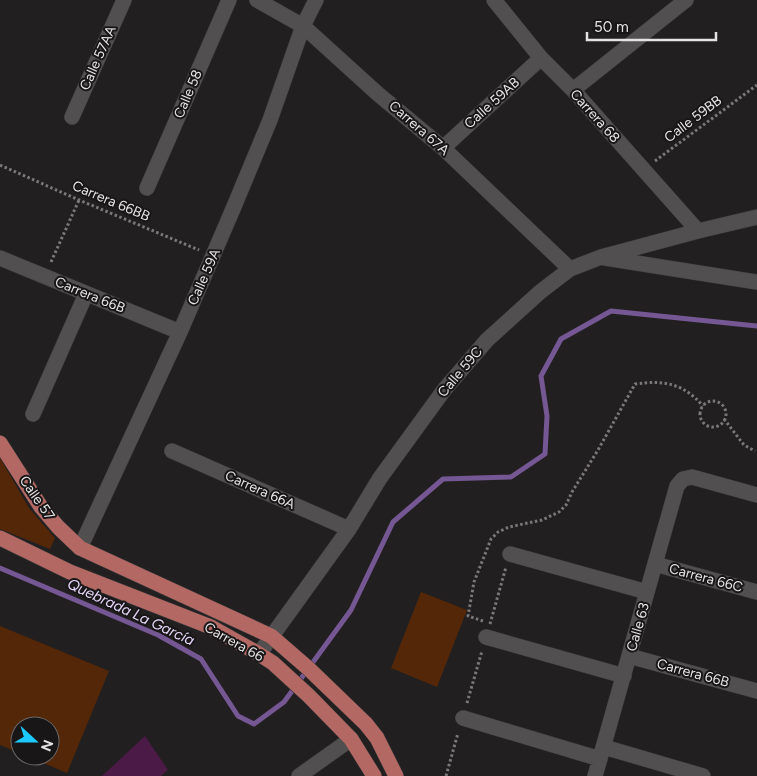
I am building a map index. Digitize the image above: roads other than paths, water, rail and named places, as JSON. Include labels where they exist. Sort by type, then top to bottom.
[{"type":"main road","name":"Calle 57","points":[[0,443],[41,507],[58,527]]},
{"type":"main road","name":"Carrera 66","points":[[58,527],[80,548],[271,636],[288,649],[366,724],[377,738],[396,776]]},
{"type":"main road","name":"Carrera 66","points":[[0,538],[70,572],[211,627],[259,654],[273,663],[351,739],[374,776]]},
{"type":"street","name":"Calle 57AA","points":[[72,117],[124,0]]},
{"type":"street","name":"Calle 58","points":[[148,188],[229,0]]},
{"type":"street","name":"Carrera 67A","points":[[257,0],[303,26],[378,94],[442,148],[570,270]]},
{"type":"street","name":"Calle 59A","points":[[80,548],[214,256],[270,120],[303,26],[316,0]]},
{"type":"street","name":"Carrera 68","points":[[494,0],[541,58],[573,90],[698,231]]},
{"type":"street","points":[[573,90],[686,0]]},
{"type":"street","name":"Calle 59AB","points":[[442,148],[541,58]]},
{"type":"street","name":"Calle 59C","points":[[259,654],[348,530],[380,478],[444,390],[487,340],[540,292],[570,270],[601,257],[757,217]]},
{"type":"street","points":[[601,257],[757,282]]},
{"type":"street","name":"Carrera 66B","points":[[0,258],[180,332]]},
{"type":"street","points":[[33,414],[86,294]]},
{"type":"street","name":"Carrera 66A","points":[[172,451],[348,530]]},
{"type":"street","name":"Calle 63","points":[[596,776],[677,486],[683,479],[692,477],[757,495]]},
{"type":"street","points":[[510,554],[647,592]]},
{"type":"street","name":"Carrera 66C","points":[[655,564],[757,592]]},
{"type":"street","points":[[488,630],[624,676]]},
{"type":"street","name":"Carrera 66B","points":[[630,656],[757,691]]},
{"type":"street","points":[[463,718],[703,776]]},
{"type":"street","points":[[300,776],[351,739]]},
{"type":"waterway","name":"Quebrada La García","points":[[0,568],[158,635],[201,659],[238,716],[254,724],[284,702],[351,610],[393,522],[443,479],[511,477],[545,454],[547,416],[541,376],[561,339],[611,311],[757,326]]}]
